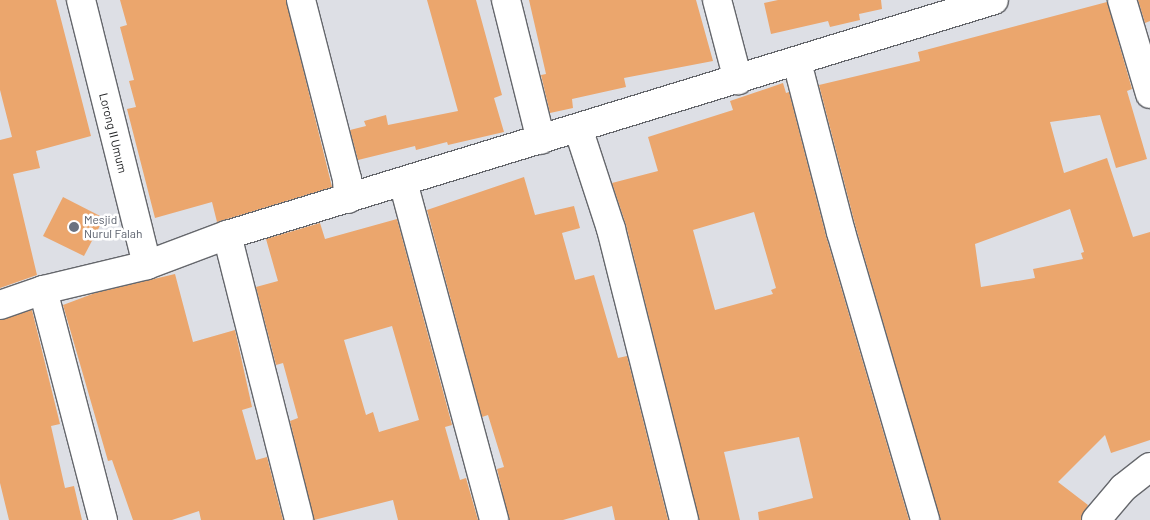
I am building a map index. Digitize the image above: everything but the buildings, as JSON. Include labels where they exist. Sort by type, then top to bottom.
[{"type":"street","name":"Lorong II Umum","points":[[81,0],[146,265]]},
{"type":"street","points":[[301,0],[347,179],[348,199]]},
{"type":"street","points":[[506,0],[541,140]]},
{"type":"street","points":[[717,0],[738,80]]},
{"type":"street","points":[[0,305],[43,290],[146,265],[227,235],[797,62],[926,11],[994,0]]},
{"type":"street","points":[[1122,0],[1150,94]]},
{"type":"street","points":[[797,62],[841,232],[925,520]]},
{"type":"street","points":[[578,128],[611,229],[684,520]]},
{"type":"street","points":[[403,182],[494,520]]},
{"type":"street","points":[[227,235],[299,520]]},
{"type":"street","points":[[43,290],[103,520]]},
{"type":"street","points":[[1096,520],[1123,488],[1150,467]]},
{"type":"place","name":"Mesjid Nurul Falah","points":[[74,227]]}]
